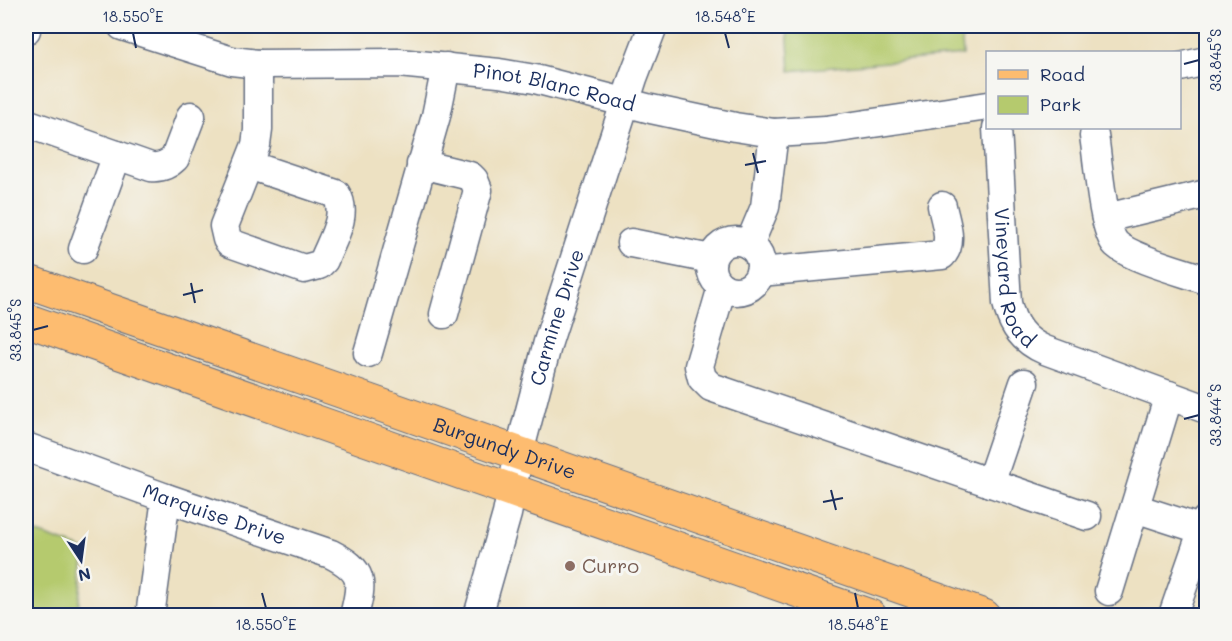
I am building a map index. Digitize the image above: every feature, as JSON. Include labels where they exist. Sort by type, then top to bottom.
[{"type":"main road","name":"Burgundy Drive","points":[[26,281],[519,453],[964,612]]},
{"type":"main road","name":"Burgundy Drive","points":[[26,320],[870,615]]},
{"type":"street","name":"Pinot Blanc Road","points":[[122,26],[232,61],[258,64],[399,63],[446,67],[535,79],[625,102],[766,132],[826,130],[986,106]]},
{"type":"street","name":"Carmine Drive","points":[[478,615],[507,514],[519,453],[548,342],[625,102],[653,26]]},
{"type":"street","points":[[1181,67],[1206,61]]},
{"type":"street","points":[[249,165],[258,130],[258,64]]},
{"type":"street","points":[[368,353],[436,116],[446,67]]},
{"type":"street","points":[[26,123],[152,167],[164,166],[175,158],[191,116]]},
{"type":"street","name":"Vineyard Road","points":[[997,129],[1007,303],[1014,324],[1035,346],[1206,409]]},
{"type":"street","points":[[742,243],[747,204],[766,132]]},
{"type":"street","points":[[1095,136],[1106,218],[1116,244],[1126,251],[1206,280]]},
{"type":"street","points":[[83,249],[117,155]]},
{"type":"street","points":[[422,164],[470,176],[478,190],[444,314]]},
{"type":"street","points":[[1106,218],[1206,194]]},
{"type":"street","points":[[760,272],[942,255],[949,243],[942,206]]},
{"type":"street","points":[[631,243],[711,259]]},
{"type":"street","points":[[742,243],[759,257],[760,272],[757,279],[745,289],[729,290],[722,287],[712,275],[711,259],[720,246],[742,243]]},
{"type":"street","points":[[722,287],[699,366],[702,378],[711,387],[1087,516]]},
{"type":"street","points":[[990,483],[1024,383]]},
{"type":"street","points":[[1109,591],[1169,395]]},
{"type":"street","name":"Marquise Drive","points":[[26,447],[165,498],[331,554],[349,563],[360,582],[354,615]]},
{"type":"street","points":[[150,615],[165,498]]},
{"type":"street","points":[[1135,508],[1205,527],[1173,615]]},
{"type":"green space","points":[[787,26],[961,26],[963,55],[790,71]]},
{"type":"green space","points":[[26,529],[85,550],[77,615],[26,615]]},
{"type":"place","name":"Curro","points":[[570,566]]}]
